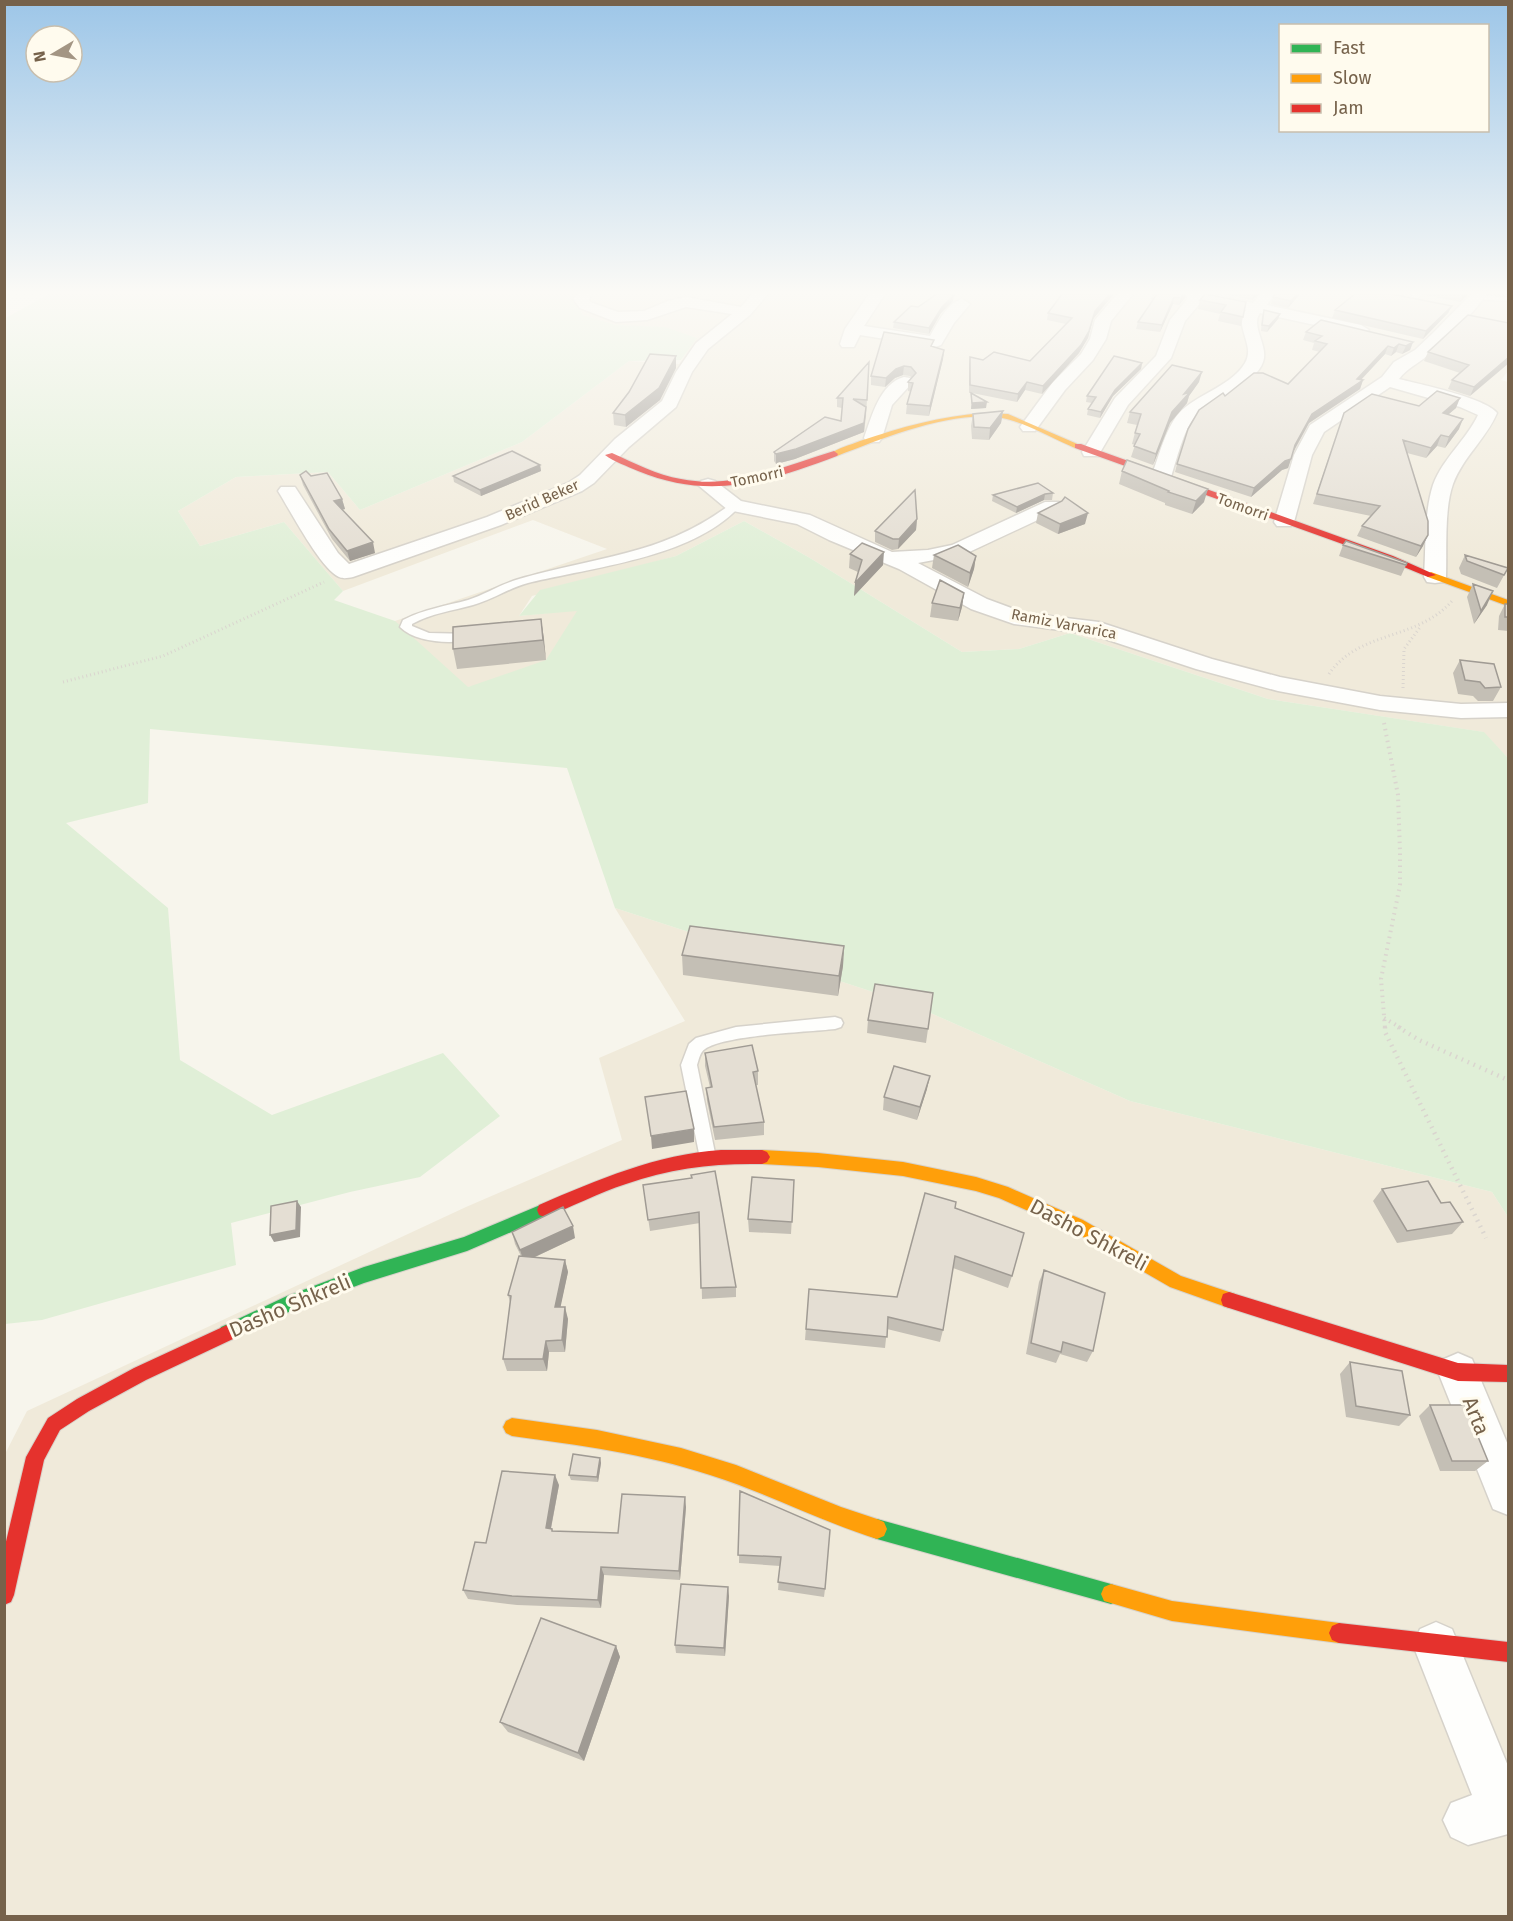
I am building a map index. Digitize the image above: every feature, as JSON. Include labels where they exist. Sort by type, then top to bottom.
[{"type":"street","name":"Berid Beker","points":[[345,572],[494,521],[560,495],[587,479],[609,455],[662,411],[670,403],[679,384]]},
{"type":"street","points":[[873,438],[885,404],[903,384]]},
{"type":"street","points":[[1029,427],[1061,384]]},
{"type":"street","points":[[1091,452],[1112,414],[1136,384]]},
{"type":"street","points":[[1161,477],[1181,425],[1188,414],[1232,384]]},
{"type":"street","points":[[1284,522],[1303,455],[1316,429],[1384,384]]},
{"type":"street","points":[[1397,384],[1466,403],[1488,413],[1484,422],[1461,451],[1443,485],[1439,508],[1435,578]]},
{"type":"street","name":"Tomorri","points":[[708,486],[777,474],[826,458],[873,438],[947,420],[987,415],[1005,416],[1091,452],[1390,558],[1435,578],[1509,603]]},
{"type":"street","name":"Ramiz Varvarica","points":[[609,455],[661,476],[708,486],[735,506],[804,519],[836,536],[892,558],[979,604],[1022,619],[1091,627],[1204,664],[1278,684],[1402,706],[1461,711],[1509,710]]},
{"type":"street","points":[[288,491],[330,557],[345,572]]},
{"type":"street","points":[[892,558],[928,556],[958,550],[1052,506]]},
{"type":"street","name":"Dasho Shkreli","points":[[4,1595],[35,1456],[54,1424],[83,1405],[140,1374],[287,1304],[364,1275],[467,1244],[610,1180],[652,1168],[707,1158],[771,1157],[818,1160],[926,1173],[976,1184],[1002,1192],[1077,1225],[1176,1282],[1458,1372],[1509,1374]]},
{"type":"street","name":"Arta","points":[[1458,1372],[1509,1494]]},
{"type":"street","points":[[512,1427],[610,1440],[679,1457],[736,1474],[842,1519],[1172,1611],[1436,1645],[1509,1652]]},
{"type":"street","points":[[1436,1645],[1503,1812],[1468,1820]]},
{"type":"lane","points":[[486,636],[432,637],[416,634],[406,627],[407,622],[416,616],[473,601],[521,582],[615,561],[659,547],[701,531],[718,521],[735,506]]},
{"type":"lane","points":[[707,1158],[689,1065],[695,1048],[702,1042],[736,1033],[835,1023]]},
{"type":"path","points":[[63,682],[163,656],[345,572]]},
{"type":"path","points":[[1323,692],[1334,664],[1343,656],[1446,612],[1453,600]]},
{"type":"path","points":[[1402,706],[1404,649],[1422,624]]},
{"type":"path","points":[[1380,703],[1398,795],[1400,852],[1400,885],[1381,979],[1385,1032],[1486,1239]]},
{"type":"path","points":[[1383,1018],[1419,1040],[1509,1080]]},
{"type":"shaded area","points":[[599,384],[1508,384],[1508,758],[1483,732],[1268,699],[1070,633],[1019,649],[962,652],[810,558],[744,521],[676,556],[532,596],[519,616],[577,610],[603,662],[457,689],[390,666],[395,621],[607,549],[533,520],[343,591],[284,522],[200,546],[178,511],[236,477],[328,472],[360,510],[522,442]]},
{"type":"shaded area","points":[[615,908],[910,1004],[1130,1101],[1492,1192],[1508,1217],[1508,1916],[5,1916],[4,1456],[27,1411],[466,1207],[622,1140],[599,1058],[685,1021]]},
{"type":"green space","points":[[4,384],[599,384],[522,442],[360,510],[328,472],[236,477],[178,511],[200,546],[284,522],[343,591],[334,600],[395,621],[468,687],[546,660],[577,611],[519,616],[540,590],[676,556],[744,521],[810,558],[962,652],[1019,649],[1070,633],[1268,699],[1484,732],[1508,758],[1508,1217],[1492,1192],[1130,1101],[910,1004],[615,908],[567,768],[150,729],[148,803],[66,823],[168,908],[180,1060],[272,1115],[443,1053],[500,1116],[420,1177],[350,1192],[231,1223],[236,1265],[42,1320],[5,1324]]},
{"type":"building","points":[[634,384],[661,384],[625,415],[613,413]]},
{"type":"building","points":[[850,384],[868,384],[867,400],[853,399],[866,407],[864,423],[796,449],[776,454],[774,452],[825,417],[841,421],[843,398],[837,398]]},
{"type":"building","points":[[913,384],[936,384],[930,406],[907,404]]},
{"type":"building","points":[[970,384],[1026,384],[1018,394]]},
{"type":"building","points":[[1095,384],[1121,384],[1101,412],[1088,409],[1096,397],[1087,396]]},
{"type":"building","points":[[1155,384],[1192,384],[1184,394],[1190,392],[1172,412],[1156,454],[1134,446],[1140,434],[1135,433],[1141,414],[1130,412]]},
{"type":"building","points":[[1241,384],[1358,384],[1312,414],[1295,445],[1291,459],[1285,461],[1254,488],[1177,464],[1188,429],[1199,410],[1223,393],[1225,396]]},
{"type":"building","points":[[1463,384],[1478,384],[1474,387]]},
{"type":"building","points":[[1437,391],[1460,398],[1443,413],[1463,419],[1449,437],[1441,435],[1431,448],[1403,440],[1428,521],[1428,535],[1421,546],[1362,526],[1380,506],[1317,494],[1344,413],[1372,394],[1419,406]]},
{"type":"building","points":[[971,393],[987,402],[972,403]]},
{"type":"building","points":[[1003,411],[990,428],[974,427],[973,414]]},
{"type":"building","points":[[512,451],[540,465],[480,490],[453,476]]},
{"type":"building","points":[[1127,460],[1208,489],[1196,501],[1168,492],[1122,471]]},
{"type":"building","points":[[306,471],[311,476],[327,473],[342,499],[334,501],[373,542],[347,551],[329,529],[300,475]]},
{"type":"building","points":[[1038,483],[1053,493],[1045,494],[1017,507],[993,495]]},
{"type":"building","points":[[915,490],[917,519],[899,539],[893,539],[875,531]]},
{"type":"building","points":[[1065,497],[1088,513],[1060,524],[1038,513],[1062,501]]},
{"type":"building","points":[[1346,541],[1407,563],[1406,565],[1343,545]]},
{"type":"building","points":[[862,543],[884,552],[855,583],[862,560],[850,554]]},
{"type":"building","points":[[958,545],[976,556],[970,573],[934,555]]},
{"type":"building","points":[[1465,555],[1508,568],[1504,575],[1467,561]]},
{"type":"building","points":[[940,580],[964,593],[960,608],[932,603]]},
{"type":"building","points":[[1473,584],[1493,591],[1481,611]]},
{"type":"building","points":[[1505,604],[1509,604],[1509,617],[1505,617]]},
{"type":"building","points":[[541,619],[543,640],[453,649],[453,627]]},
{"type":"building","points":[[1460,660],[1494,664],[1501,687],[1485,688],[1480,682],[1465,680]]},
{"type":"building","points":[[690,926],[844,946],[839,976],[682,955]]},
{"type":"building","points":[[875,984],[933,993],[928,1029],[868,1020]]},
{"type":"building","points":[[752,1045],[758,1071],[753,1072],[764,1122],[714,1127],[706,1088],[712,1087],[705,1053]]},
{"type":"building","points":[[894,1066],[930,1076],[920,1107],[884,1097]]},
{"type":"building","points":[[686,1091],[694,1129],[651,1136],[645,1097]]},
{"type":"building","points":[[715,1171],[736,1287],[701,1288],[699,1212],[648,1220],[643,1185],[692,1178],[691,1175]]},
{"type":"building","points":[[752,1177],[794,1180],[792,1222],[748,1219]]},
{"type":"building","points":[[1428,1181],[1441,1203],[1450,1202],[1463,1222],[1407,1231],[1382,1189]]},
{"type":"building","points":[[925,1193],[956,1202],[955,1208],[1024,1233],[1012,1276],[955,1256],[943,1330],[888,1317],[887,1337],[806,1329],[809,1289],[897,1297]]},
{"type":"building","points":[[297,1201],[296,1230],[270,1235],[271,1206]]},
{"type":"building","points":[[563,1207],[573,1226],[520,1250],[512,1232]]},
{"type":"building","points":[[519,1256],[565,1260],[555,1307],[565,1307],[562,1340],[546,1341],[543,1359],[503,1359],[511,1296],[508,1295]]},
{"type":"building","points":[[1044,1270],[1105,1293],[1093,1351],[1063,1342],[1061,1352],[1031,1343]]},
{"type":"building","points":[[1350,1362],[1402,1371],[1410,1415],[1356,1406]]},
{"type":"building","points":[[1430,1405],[1465,1405],[1488,1461],[1452,1461]]},
{"type":"building","points":[[573,1454],[600,1458],[597,1477],[569,1475]]},
{"type":"building","points":[[502,1471],[555,1475],[546,1528],[552,1531],[618,1533],[622,1494],[685,1497],[679,1571],[601,1567],[598,1600],[512,1596],[463,1590],[475,1542],[486,1543]]},
{"type":"building","points":[[740,1491],[830,1530],[825,1589],[778,1582],[781,1557],[738,1555]]},
{"type":"building","points":[[681,1584],[728,1587],[724,1648],[675,1645]]},
{"type":"building","points":[[541,1618],[616,1646],[578,1753],[500,1722]]},
{"type":"traffic: fast","points":[[227,1333],[287,1304],[364,1275],[467,1244],[545,1210]]},
{"type":"traffic: fast","points":[[877,1529],[1111,1594]]},
{"type":"traffic: slow","points":[[834,454],[874,439],[940,420],[984,415],[1005,416],[1078,446]]},
{"type":"traffic: slow","points":[[1431,575],[1508,603]]},
{"type":"traffic: slow","points":[[762,1157],[903,1169],[976,1184],[1002,1192],[1077,1225],[1176,1282],[1229,1300]]},
{"type":"traffic: slow","points":[[512,1427],[597,1439],[681,1457],[736,1474],[841,1517],[877,1529]]},
{"type":"traffic: slow","points":[[1111,1594],[1172,1611],[1339,1633]]},
{"type":"traffic: jam","points":[[1078,446],[1390,558],[1431,575]]},
{"type":"traffic: jam","points":[[609,455],[663,477],[682,482],[719,484],[779,473],[834,454]]},
{"type":"traffic: jam","points":[[545,1210],[604,1185],[665,1165],[714,1157],[762,1157]]},
{"type":"traffic: jam","points":[[1229,1300],[1458,1372],[1508,1374]]},
{"type":"traffic: jam","points":[[4,1595],[35,1457],[54,1424],[83,1405],[140,1374],[227,1333]]},
{"type":"traffic: jam","points":[[1339,1633],[1508,1652]]}]
